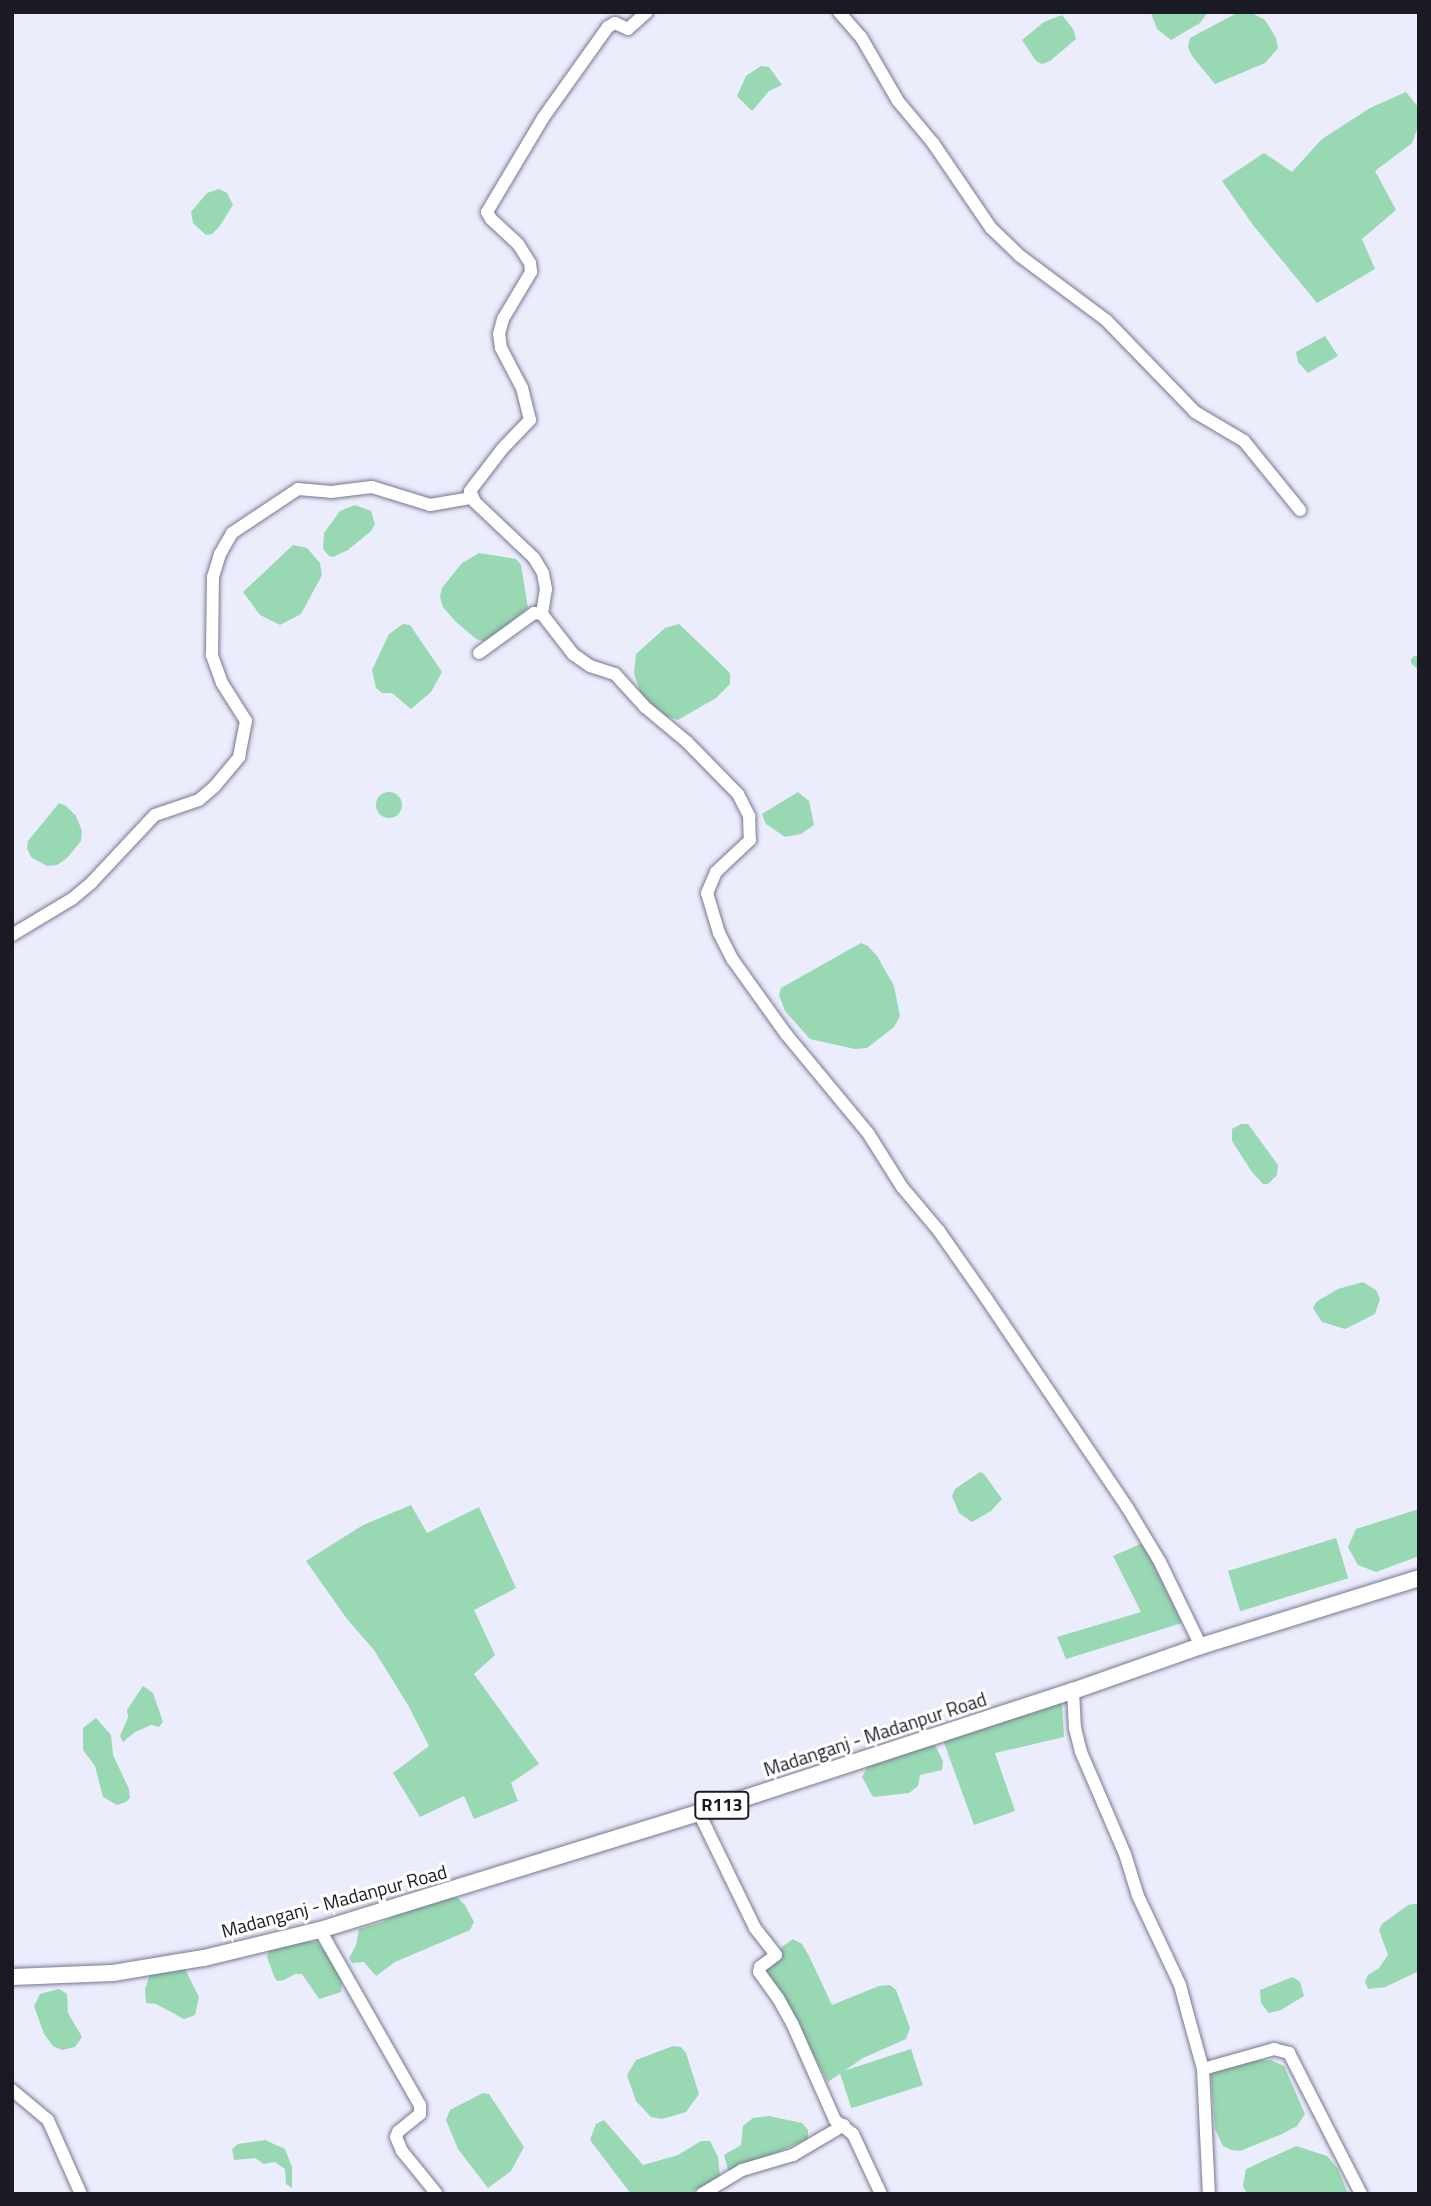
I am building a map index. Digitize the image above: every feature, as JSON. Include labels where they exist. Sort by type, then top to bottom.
[{"type":"main road","name":"Madanganj - Madanpur Road","points":[[12,1977],[113,1973],[204,1958],[320,1930],[699,1813],[1073,1692],[1201,1646],[1419,1578]]},
{"type":"street","points":[[471,498],[472,487],[530,420],[522,388],[501,348],[499,334],[503,319],[531,272],[530,263],[518,244],[487,212],[543,118],[608,27],[615,23],[628,29],[647,12]]},
{"type":"street","points":[[839,12],[860,37],[898,101],[928,136],[991,228],[1020,256],[1106,320],[1195,412],[1250,447],[1300,510]]},
{"type":"street","points":[[12,935],[82,891],[155,815],[199,800],[215,786],[239,757],[246,721],[222,683],[212,655],[214,577],[220,555],[232,533],[298,489],[331,492],[372,488],[430,505],[471,498]]},
{"type":"street","points":[[471,498],[534,558],[543,573],[546,589],[542,614]]},
{"type":"street","points":[[479,653],[534,613],[542,614],[573,654],[590,666],[615,674],[645,707],[687,741],[747,808],[750,840],[716,872],[707,893],[719,933],[733,960],[786,1034],[860,1124],[902,1187],[939,1231],[986,1298],[1127,1507],[1160,1562],[1201,1646]]},
{"type":"street","points":[[1073,1692],[1075,1728],[1081,1752],[1113,1821],[1138,1896],[1180,1985],[1203,2069],[1209,2194]]},
{"type":"street","points":[[699,1813],[755,1928],[776,1955],[760,1967],[759,1972],[792,2023],[835,2120],[853,2134],[881,2194]]},
{"type":"street","points":[[320,1930],[420,2105],[420,2114],[396,2137],[402,2151],[438,2194]]},
{"type":"street","points":[[1203,2069],[1274,2049],[1289,2053],[1361,2194]]},
{"type":"street","points":[[12,2090],[48,2120],[81,2194]]},
{"type":"street","points":[[702,2194],[742,2170],[793,2155],[844,2125]]},
{"type":"shaded area","points":[[1208,12],[1200,23],[1171,40],[1157,29],[1151,13]]},
{"type":"shaded area","points":[[1250,12],[1265,20],[1276,38],[1278,48],[1265,63],[1215,84],[1192,56],[1188,47],[1190,38],[1235,14]]},
{"type":"shaded area","points":[[1062,15],[1073,29],[1076,39],[1050,61],[1042,64],[1036,61],[1022,40],[1044,22]]},
{"type":"shaded area","points":[[761,66],[769,67],[782,85],[769,91],[752,111],[737,96],[746,76]]},
{"type":"shaded area","points":[[1406,92],[1419,108],[1419,124],[1412,143],[1375,171],[1396,210],[1362,239],[1375,269],[1317,303],[1253,225],[1222,181],[1264,153],[1292,172],[1322,139],[1370,108]]},
{"type":"shaded area","points":[[219,189],[227,193],[233,205],[219,227],[212,234],[206,235],[193,223],[191,212],[207,193]]},
{"type":"shaded area","points":[[1325,336],[1338,356],[1308,373],[1298,362],[1296,352]]},
{"type":"shaded area","points":[[355,505],[371,511],[375,524],[371,531],[348,550],[333,557],[329,556],[323,549],[324,533],[340,511]]},
{"type":"shaded area","points":[[293,545],[307,548],[320,563],[322,575],[301,614],[280,625],[260,615],[243,592]]},
{"type":"shaded area","points":[[479,553],[516,559],[521,565],[528,608],[495,635],[483,641],[476,639],[455,621],[443,607],[440,597],[442,588],[462,563]]},
{"type":"shaded area","points":[[403,624],[410,625],[442,672],[431,692],[411,709],[392,693],[382,693],[376,688],[372,670],[389,634]]},
{"type":"shaded area","points":[[679,624],[726,669],[730,674],[730,684],[716,698],[678,720],[666,716],[641,695],[634,673],[636,654],[665,628]]},
{"type":"shaded area","points":[[389,792],[398,796],[402,805],[398,814],[389,818],[380,814],[376,805],[380,796]]},
{"type":"shaded area","points":[[798,792],[809,801],[814,825],[801,834],[785,837],[766,824],[762,814]]},
{"type":"shaded area","points":[[59,803],[76,816],[82,831],[81,841],[67,858],[57,865],[47,866],[31,857],[27,848],[28,841]]},
{"type":"shaded area","points":[[861,943],[877,956],[894,986],[900,1016],[894,1027],[867,1048],[855,1049],[810,1039],[785,1011],[779,995],[781,988]]},
{"type":"shaded area","points":[[1248,1124],[1278,1165],[1277,1175],[1268,1184],[1263,1184],[1252,1172],[1232,1141],[1232,1129]]},
{"type":"shaded area","points":[[1363,1282],[1376,1290],[1380,1299],[1375,1314],[1345,1329],[1322,1322],[1313,1308],[1316,1302],[1338,1289]]},
{"type":"shaded area","points":[[980,1472],[1002,1499],[991,1511],[972,1522],[959,1513],[952,1496],[955,1489]]},
{"type":"shaded area","points":[[411,1505],[427,1533],[479,1507],[516,1588],[474,1610],[495,1655],[474,1674],[539,1764],[511,1783],[518,1801],[474,1819],[464,1796],[420,1817],[393,1773],[429,1746],[408,1705],[374,1650],[347,1619],[306,1561],[363,1525]]},
{"type":"shaded area","points":[[1419,1509],[1419,1556],[1376,1572],[1358,1565],[1348,1547],[1356,1529]]},
{"type":"shaded area","points":[[1336,1538],[1348,1578],[1240,1611],[1228,1571]]},
{"type":"shaded area","points":[[1143,1543],[1182,1623],[1066,1659],[1057,1637],[1141,1612],[1113,1556]]},
{"type":"shaded area","points":[[143,1686],[153,1693],[163,1722],[159,1727],[151,1725],[135,1732],[123,1742],[120,1736],[128,1717],[127,1710]]},
{"type":"shaded area","points":[[1062,1703],[1064,1737],[995,1753],[1015,1811],[974,1825],[943,1740]]},
{"type":"shaded area","points":[[96,1718],[111,1735],[113,1755],[129,1789],[130,1798],[117,1805],[103,1797],[95,1766],[83,1750],[83,1728]]},
{"type":"shaded area","points":[[934,1743],[943,1761],[942,1770],[920,1775],[918,1786],[909,1793],[873,1797],[862,1777],[868,1766]]},
{"type":"shaded area","points":[[448,1897],[458,1898],[465,1905],[474,1922],[470,1930],[395,1962],[376,1976],[364,1962],[352,1963],[349,1958],[356,1945],[359,1929],[383,1922],[404,1910]]},
{"type":"shaded area","points":[[1419,1903],[1419,1971],[1385,1987],[1368,1989],[1365,1981],[1368,1975],[1379,1968],[1388,1955],[1379,1930],[1382,1924],[1408,1905]]},
{"type":"shaded area","points":[[793,1939],[802,1944],[832,2005],[879,1986],[890,1985],[896,1990],[910,2028],[906,2039],[863,2058],[828,2082],[778,1989],[764,1970],[783,1946]]},
{"type":"shaded area","points":[[306,1941],[317,1942],[332,1959],[342,1982],[341,1992],[319,1999],[302,1974],[277,1981],[267,1957],[271,1947]]},
{"type":"shaded area","points":[[185,1969],[199,1997],[195,2015],[184,2019],[156,2004],[146,2003],[145,1989],[150,1974]]},
{"type":"shaded area","points":[[1293,1977],[1300,1982],[1304,1996],[1281,2010],[1269,2013],[1261,2003],[1260,1990]]},
{"type":"shaded area","points":[[59,1989],[67,1994],[68,2013],[82,2037],[75,2047],[62,2050],[53,2046],[44,2034],[34,2006],[40,1994]]},
{"type":"shaded area","points":[[673,2046],[681,2047],[686,2053],[699,2094],[686,2112],[662,2119],[651,2117],[636,2101],[627,2075],[636,2060]]},
{"type":"shaded area","points":[[911,2049],[923,2085],[851,2108],[840,2072]]},
{"type":"shaded area","points":[[1271,2060],[1284,2066],[1305,2114],[1297,2126],[1240,2151],[1223,2146],[1215,2129],[1211,2076],[1215,2071],[1241,2062]]},
{"type":"shaded area","points":[[483,2093],[489,2094],[524,2147],[511,2171],[488,2188],[458,2149],[446,2120],[450,2110]]},
{"type":"shaded area","points":[[769,2116],[802,2123],[808,2130],[808,2139],[729,2173],[724,2155],[741,2145],[743,2126],[753,2118]]},
{"type":"shaded area","points":[[604,2120],[643,2165],[678,2155],[701,2141],[710,2141],[718,2157],[720,2176],[689,2194],[631,2194],[590,2140],[596,2124]]},
{"type":"shaded area","points":[[265,2140],[285,2149],[292,2167],[292,2188],[286,2184],[285,2169],[275,2162],[264,2164],[255,2158],[234,2160],[232,2149],[238,2144]]},
{"type":"shaded area","points":[[1296,2146],[1327,2156],[1338,2169],[1348,2194],[1247,2194],[1243,2186],[1246,2169]]},
{"type":"waterway","points":[[1416,661],[1419,664]]}]
